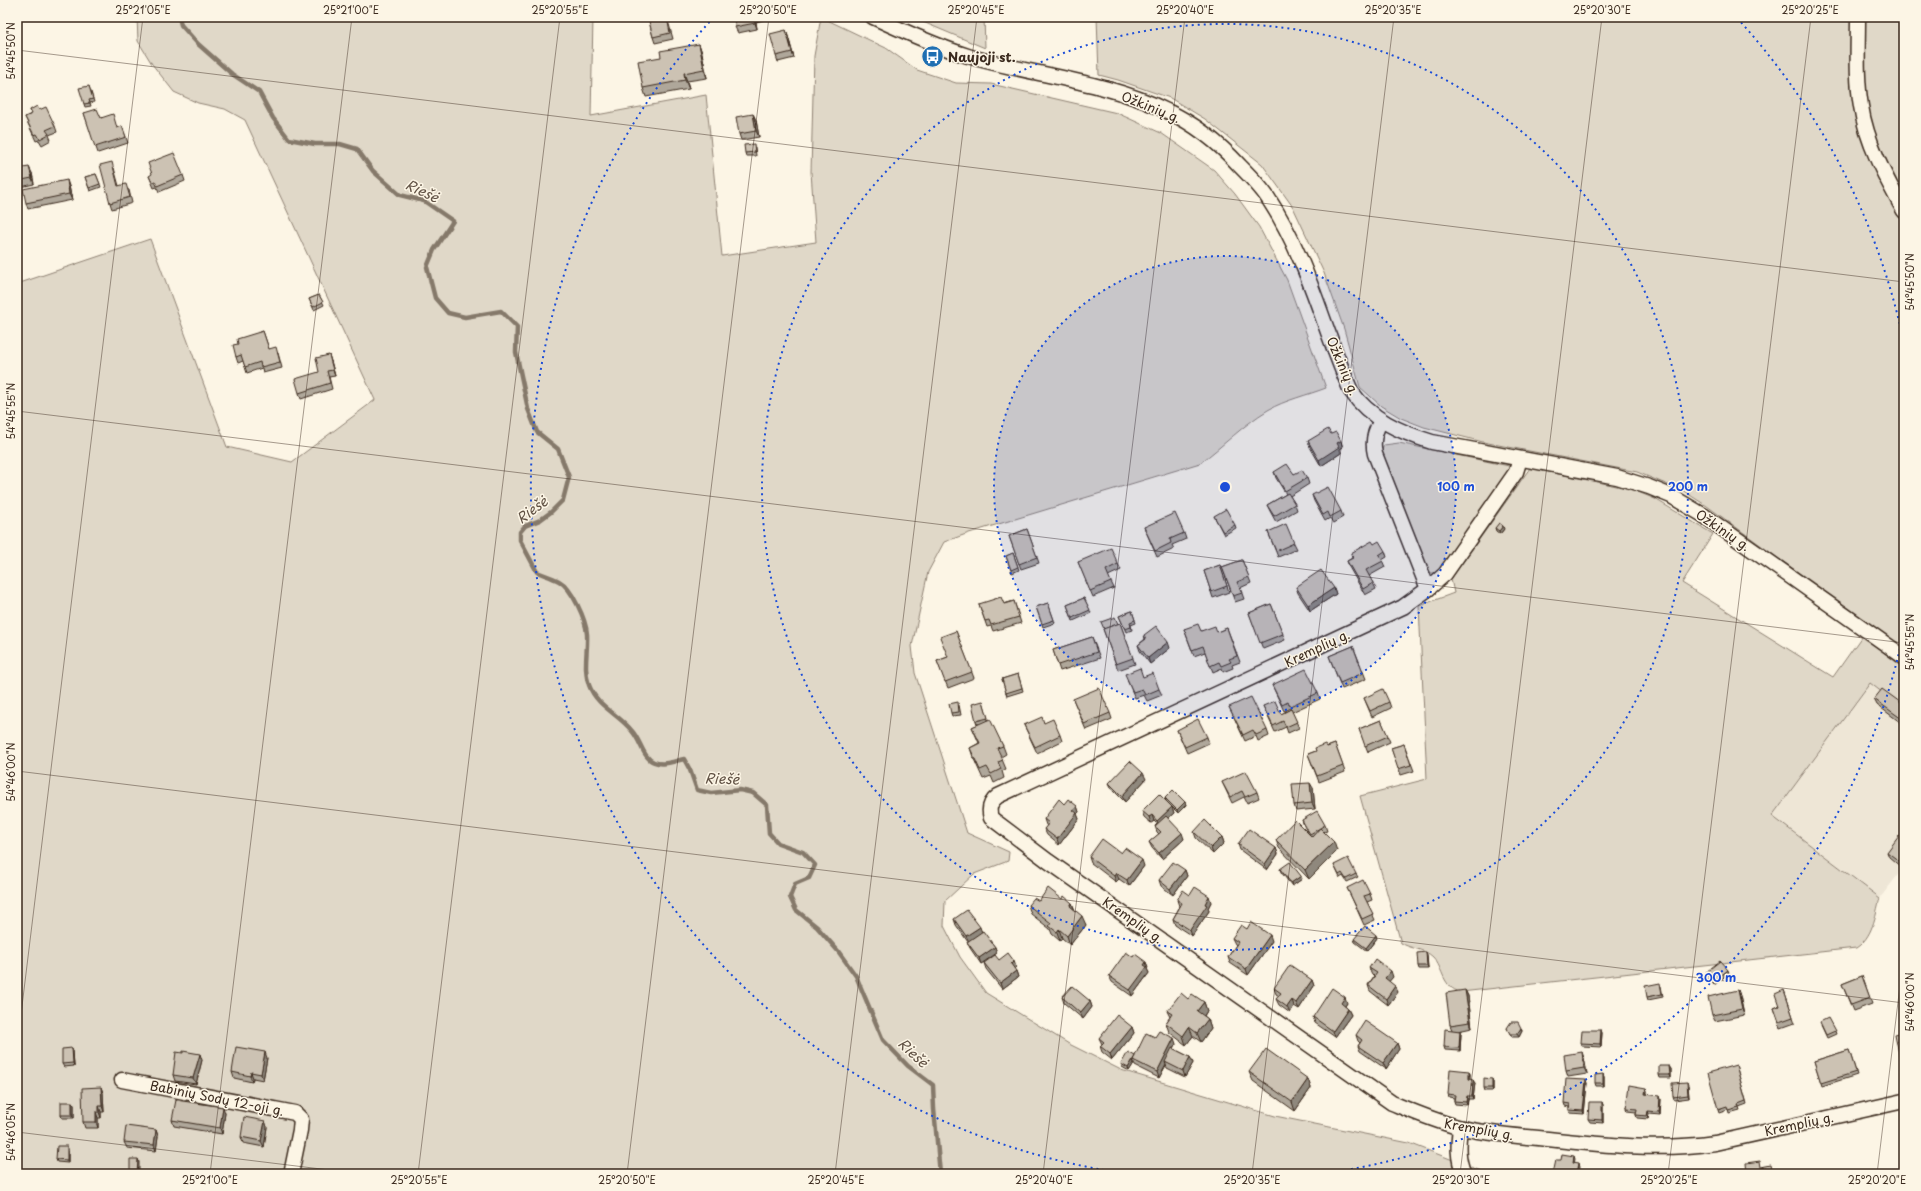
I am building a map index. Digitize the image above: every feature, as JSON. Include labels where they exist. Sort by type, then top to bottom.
[{"type":"street","name":"Ožkinių g.","points":[[873,17],[967,56],[1092,86],[1141,100],[1167,110],[1210,138],[1227,152],[1262,190],[1286,227],[1309,275],[1351,390],[1359,402],[1381,421],[1412,436],[1432,442],[1618,477],[1671,496],[1703,515],[1904,657]]},
{"type":"street","points":[[1858,17],[1857,75],[1861,108],[1873,148],[1904,211]]},
{"type":"street","points":[[1381,421],[1374,436],[1374,454],[1428,589]]},
{"type":"street","name":"Kremplių g.","points":[[1520,458],[1516,472],[1445,574],[1428,589],[1403,607],[998,796],[992,801],[989,810],[991,818],[1048,861],[1392,1103],[1429,1119],[1460,1128],[1524,1137],[1608,1145],[1688,1147],[1715,1143],[1904,1101]]},
{"type":"street","name":"Babinių Sodų 12-oji g.","points":[[122,1080],[295,1113],[301,1119],[291,1174]]},
{"type":"street","points":[[1460,1128],[1458,1151],[1459,1164],[1464,1174]]},
{"type":"shaded area","points":[[137,17],[593,17],[591,116],[706,95],[722,256],[816,242],[811,172],[814,56],[821,17],[886,48],[917,70],[956,83],[991,84],[1117,113],[1161,133],[1214,170],[1235,194],[1259,227],[1287,280],[1326,388],[1289,400],[1268,410],[1250,422],[1200,463],[969,533],[944,542],[928,572],[912,646],[915,673],[967,833],[1009,852],[1008,861],[974,874],[945,901],[944,926],[960,957],[986,993],[1069,1044],[1121,1070],[1275,1116],[1409,1143],[1489,1174],[17,1174],[17,284],[150,239],[227,447],[292,462],[375,400],[245,120],[225,109],[198,103],[174,92],[152,64],[138,41]]},
{"type":"shaded area","points":[[911,17],[984,17],[985,48]]},
{"type":"shaded area","points":[[1097,17],[1904,17],[1904,648],[1901,648],[1707,506],[1685,492],[1637,472],[1483,442],[1424,427],[1401,418],[1381,406],[1360,387],[1344,329],[1324,273],[1293,207],[1262,164],[1205,119],[1170,98],[1099,75]]},
{"type":"shaded area","points":[[1399,443],[1509,466],[1508,475],[1439,573],[1431,573],[1427,567],[1382,460],[1382,450],[1384,445]]},
{"type":"shaded area","points":[[1530,468],[1631,489],[1655,499],[1713,534],[1682,583],[1833,677],[1862,636],[1904,668],[1904,709],[1870,683],[1772,816],[1880,898],[1870,932],[1862,943],[1856,948],[1461,992],[1450,987],[1437,962],[1430,954],[1401,943],[1360,796],[1427,779],[1419,606],[1454,593],[1451,579]]},
{"type":"shaded area","points":[[1870,683],[1904,709],[1904,867],[1880,898],[1772,816]]},
{"type":"building","points":[[648,17],[667,17],[670,33],[653,37]]},
{"type":"building","points":[[734,17],[754,17],[755,23],[735,27]]},
{"type":"building","points":[[786,30],[792,52],[776,56],[770,34]]},
{"type":"building","points":[[699,44],[704,69],[684,73],[685,80],[643,88],[638,61],[661,57],[660,51]]},
{"type":"building","points":[[89,86],[93,99],[89,100],[90,103],[84,104],[79,88]]},
{"type":"building","points":[[37,106],[39,110],[46,107],[55,126],[46,130],[49,134],[40,139],[37,134],[34,135],[25,117],[32,114],[30,110]]},
{"type":"building","points":[[97,109],[101,118],[113,114],[117,128],[122,126],[126,137],[95,147],[84,113]]},
{"type":"building","points":[[753,114],[756,131],[739,134],[736,117]]},
{"type":"building","points":[[754,144],[755,152],[745,153],[744,145]]},
{"type":"building","points":[[174,153],[183,175],[157,186],[155,181],[152,182],[149,176],[152,174],[148,163]]},
{"type":"building","points":[[112,162],[118,186],[126,184],[130,197],[110,203],[100,165]]},
{"type":"building","points":[[29,167],[32,178],[17,181],[17,169]]},
{"type":"building","points":[[96,174],[100,184],[89,188],[85,177]]},
{"type":"building","points":[[67,180],[69,194],[26,203],[23,189]]},
{"type":"building","points":[[319,295],[323,302],[313,307],[309,299]]},
{"type":"building","points":[[263,331],[269,349],[276,347],[280,362],[261,367],[260,362],[245,367],[241,355],[236,357],[233,345],[238,344],[237,339]]},
{"type":"building","points":[[329,355],[333,370],[327,371],[330,383],[299,393],[295,379],[319,372],[316,358]]},
{"type":"building","points":[[1328,429],[1331,434],[1336,432],[1341,441],[1337,443],[1339,447],[1319,460],[1308,441]]},
{"type":"building","points":[[1287,464],[1294,474],[1302,470],[1307,478],[1285,491],[1274,472]]},
{"type":"building","points":[[1328,487],[1341,511],[1330,517],[1328,512],[1323,515],[1312,495]]},
{"type":"building","points":[[1288,493],[1295,504],[1274,516],[1267,505]]},
{"type":"building","points":[[1226,509],[1235,525],[1223,532],[1214,516]]},
{"type":"building","points":[[1175,513],[1184,533],[1170,539],[1171,543],[1155,551],[1144,527]]},
{"type":"building","points":[[1499,523],[1503,526],[1499,531],[1495,528]]},
{"type":"building","points":[[1286,524],[1294,543],[1276,551],[1268,532]]},
{"type":"building","points":[[1027,529],[1037,557],[1019,564],[1009,536]]},
{"type":"building","points":[[1372,541],[1374,544],[1379,541],[1385,551],[1379,555],[1383,561],[1366,570],[1373,583],[1363,589],[1347,561],[1353,558],[1351,553]]},
{"type":"building","points":[[1111,548],[1118,564],[1106,570],[1111,582],[1090,591],[1078,562]]},
{"type":"building","points":[[1013,553],[1018,567],[1011,570],[1006,556]]},
{"type":"building","points":[[1242,560],[1249,577],[1237,582],[1242,593],[1233,596],[1222,567]]},
{"type":"building","points":[[1220,565],[1227,586],[1211,592],[1204,571]]},
{"type":"building","points":[[1321,570],[1334,588],[1308,605],[1296,587]]},
{"type":"building","points":[[1001,597],[1004,604],[1014,601],[1019,617],[991,625],[989,620],[985,621],[979,604]]},
{"type":"building","points":[[1084,598],[1090,610],[1072,618],[1067,605]]},
{"type":"building","points":[[1048,603],[1054,620],[1042,624],[1036,607]]},
{"type":"building","points":[[1271,604],[1283,634],[1260,643],[1249,613]]},
{"type":"building","points":[[1132,611],[1135,620],[1130,622],[1131,627],[1125,629],[1119,616]]},
{"type":"building","points":[[1115,617],[1118,624],[1104,629],[1101,622]]},
{"type":"building","points":[[1120,623],[1133,658],[1116,664],[1103,629]]},
{"type":"building","points":[[1198,624],[1201,631],[1215,626],[1217,632],[1227,628],[1237,656],[1229,659],[1231,662],[1221,666],[1219,662],[1210,666],[1203,646],[1192,650],[1184,629]]},
{"type":"building","points":[[1156,626],[1168,642],[1148,658],[1138,645],[1146,639],[1144,635]]},
{"type":"building","points":[[956,631],[972,672],[945,682],[937,661],[948,657],[940,637]]},
{"type":"building","points":[[1092,637],[1097,652],[1058,665],[1053,650]]},
{"type":"building","points":[[1353,646],[1363,673],[1340,683],[1329,656]]},
{"type":"building","points":[[1140,668],[1143,677],[1153,673],[1159,689],[1145,695],[1142,689],[1133,692],[1125,674]]},
{"type":"building","points":[[1306,669],[1318,693],[1290,706],[1288,702],[1282,705],[1272,685]]},
{"type":"building","points":[[1018,674],[1022,688],[1006,693],[1002,679]]},
{"type":"building","points":[[1099,688],[1110,713],[1084,724],[1073,699]]},
{"type":"building","points":[[1383,689],[1389,702],[1370,711],[1364,698]]},
{"type":"building","points":[[1882,689],[1904,705],[1904,716],[1902,719],[1874,699]]},
{"type":"building","points":[[1251,697],[1267,730],[1256,735],[1253,730],[1243,735],[1229,707]]},
{"type":"building","points":[[983,701],[988,718],[976,721],[972,704]]},
{"type":"building","points":[[1275,701],[1281,714],[1291,709],[1297,722],[1286,727],[1283,721],[1273,726],[1263,706]]},
{"type":"building","points":[[958,702],[959,712],[951,713],[949,704]]},
{"type":"building","points":[[1042,717],[1044,723],[1053,719],[1060,735],[1035,747],[1024,725]]},
{"type":"building","points":[[990,719],[1003,746],[997,748],[1003,760],[998,762],[1001,769],[991,774],[987,767],[980,770],[970,748],[980,743],[972,727]]},
{"type":"building","points":[[1198,719],[1207,737],[1185,747],[1177,730]]},
{"type":"building","points":[[1381,720],[1388,736],[1365,746],[1359,729]]},
{"type":"building","points":[[1325,744],[1327,747],[1335,744],[1343,766],[1317,776],[1308,754],[1316,751],[1315,748]]},
{"type":"building","points":[[1404,744],[1411,765],[1398,769],[1391,748]]},
{"type":"building","points":[[1130,761],[1143,773],[1122,796],[1109,783]]},
{"type":"building","points":[[1246,771],[1257,792],[1245,797],[1242,791],[1230,797],[1222,782]]},
{"type":"building","points":[[1310,783],[1312,803],[1294,805],[1292,784]]},
{"type":"building","points":[[1173,790],[1185,802],[1177,810],[1165,798]]},
{"type":"building","points":[[1159,794],[1172,807],[1157,821],[1152,815],[1149,817],[1142,811]]},
{"type":"building","points":[[1059,799],[1064,804],[1068,799],[1077,806],[1073,810],[1077,813],[1057,839],[1044,829],[1049,823],[1044,819]]},
{"type":"building","points":[[1317,811],[1325,825],[1310,834],[1302,820]]},
{"type":"building","points":[[1166,816],[1182,833],[1159,853],[1149,842],[1161,832],[1155,826]]},
{"type":"building","points":[[1205,820],[1222,837],[1211,848],[1194,832]]},
{"type":"building","points":[[1295,820],[1312,837],[1320,828],[1334,842],[1305,870],[1276,840]]},
{"type":"building","points":[[1249,829],[1276,848],[1265,864],[1238,844]]},
{"type":"building","points":[[1899,836],[1904,840],[1904,854],[1899,861],[1887,852]]},
{"type":"building","points":[[1102,839],[1121,853],[1125,848],[1142,860],[1127,880],[1116,873],[1114,876],[1089,857]]},
{"type":"building","points":[[1348,858],[1356,874],[1346,879],[1342,873],[1339,875],[1334,865]]},
{"type":"building","points":[[1173,862],[1185,870],[1170,889],[1159,880]]},
{"type":"building","points":[[1290,862],[1301,876],[1291,883],[1280,869]]},
{"type":"building","points":[[1363,880],[1370,894],[1364,896],[1373,914],[1362,919],[1347,888]]},
{"type":"building","points":[[1195,887],[1209,896],[1205,904],[1207,905],[1190,930],[1173,919],[1182,903],[1177,900],[1183,890],[1190,895]]},
{"type":"building","points":[[1048,888],[1062,899],[1064,896],[1072,903],[1070,906],[1082,916],[1067,936],[1059,929],[1057,932],[1049,926],[1051,923],[1028,905],[1034,898],[1039,901]]},
{"type":"building","points":[[967,910],[980,927],[966,936],[954,919]]},
{"type":"building","points":[[1251,922],[1270,935],[1246,969],[1228,957],[1238,942],[1232,938],[1241,925],[1247,929]]},
{"type":"building","points":[[1365,926],[1376,935],[1366,948],[1354,939]]},
{"type":"building","points":[[983,931],[995,947],[979,958],[967,942]]},
{"type":"building","points":[[1126,952],[1133,957],[1135,954],[1146,962],[1144,965],[1147,967],[1130,990],[1109,976]]},
{"type":"building","points":[[1426,952],[1427,966],[1418,966],[1417,953]]},
{"type":"building","points":[[1008,953],[1014,961],[1011,964],[1016,971],[1000,983],[984,963],[995,955],[999,960]]},
{"type":"building","points":[[1375,959],[1391,971],[1385,978],[1395,986],[1386,999],[1368,985],[1377,973],[1369,968]]},
{"type":"building","points":[[1720,961],[1728,970],[1713,982],[1706,972]]},
{"type":"building","points":[[1290,965],[1312,980],[1296,1003],[1292,1000],[1287,1007],[1276,999],[1281,993],[1274,988]]},
{"type":"building","points":[[1862,976],[1870,998],[1851,1005],[1842,984]]},
{"type":"building","points":[[1660,983],[1662,994],[1647,997],[1645,986]]},
{"type":"building","points":[[1072,986],[1090,1001],[1080,1013],[1062,997]]},
{"type":"building","points":[[1332,988],[1345,997],[1341,1003],[1348,1009],[1333,1031],[1313,1017]]},
{"type":"building","points":[[1465,990],[1470,1022],[1450,1025],[1446,993]]},
{"type":"building","points":[[1738,990],[1742,1009],[1712,1015],[1708,997]]},
{"type":"building","points":[[1784,990],[1793,1017],[1779,1022],[1774,1008],[1779,1006],[1775,994]]},
{"type":"building","points":[[1181,993],[1188,999],[1192,994],[1204,1002],[1197,1011],[1208,1019],[1197,1033],[1189,1027],[1183,1036],[1166,1023],[1172,1014],[1167,1011]]},
{"type":"building","points":[[1117,1015],[1132,1027],[1110,1054],[1100,1046],[1104,1042],[1099,1038]]},
{"type":"building","points":[[1828,1018],[1835,1031],[1826,1035],[1820,1022]]},
{"type":"building","points":[[1365,1021],[1397,1043],[1383,1063],[1358,1046],[1362,1040],[1356,1035]]},
{"type":"building","points":[[1511,1022],[1518,1022],[1521,1028],[1517,1034],[1510,1034],[1507,1028]]},
{"type":"building","points":[[1445,1029],[1460,1031],[1459,1048],[1444,1047]]},
{"type":"building","points":[[1582,1030],[1601,1030],[1600,1044],[1581,1043]]},
{"type":"building","points":[[1159,1031],[1174,1038],[1157,1072],[1133,1060],[1146,1033],[1155,1037]]},
{"type":"building","points":[[1904,1032],[1904,1058],[1900,1059],[1895,1034]]},
{"type":"building","points":[[236,1047],[265,1052],[261,1074],[251,1072],[250,1076],[232,1072]]},
{"type":"building","points":[[72,1048],[73,1063],[62,1064],[62,1049]]},
{"type":"building","points":[[1172,1048],[1190,1057],[1183,1071],[1165,1062]]},
{"type":"building","points":[[1266,1049],[1308,1079],[1292,1102],[1249,1072]]},
{"type":"building","points":[[1849,1050],[1856,1072],[1821,1083],[1814,1061]]},
{"type":"building","points":[[183,1051],[200,1054],[193,1078],[173,1075],[176,1052],[183,1053]]},
{"type":"building","points":[[1128,1052],[1135,1056],[1128,1068],[1121,1064]]},
{"type":"building","points":[[1582,1052],[1584,1068],[1566,1071],[1564,1055]]},
{"type":"building","points":[[1736,1065],[1746,1101],[1738,1104],[1739,1107],[1728,1110],[1727,1106],[1718,1109],[1708,1073]]},
{"type":"building","points":[[1659,1066],[1669,1066],[1670,1075],[1659,1075]]},
{"type":"building","points":[[1450,1069],[1469,1071],[1469,1079],[1473,1080],[1472,1096],[1467,1096],[1466,1102],[1454,1101],[1455,1095],[1448,1094]]},
{"type":"building","points":[[1603,1074],[1603,1083],[1595,1083],[1595,1075]]},
{"type":"building","points":[[1484,1078],[1492,1079],[1492,1088],[1484,1088]]},
{"type":"building","points":[[1566,1079],[1586,1080],[1583,1111],[1569,1110],[1570,1104],[1564,1103]]},
{"type":"building","points":[[1687,1082],[1688,1095],[1673,1097],[1672,1083]]},
{"type":"building","points":[[1629,1085],[1646,1088],[1645,1094],[1660,1096],[1659,1112],[1648,1111],[1647,1116],[1636,1115],[1637,1109],[1626,1108]]},
{"type":"building","points":[[101,1087],[102,1106],[99,1106],[99,1112],[96,1112],[96,1122],[83,1122],[82,1088]]},
{"type":"building","points":[[176,1100],[223,1107],[220,1128],[172,1120]]},
{"type":"building","points":[[61,1102],[72,1102],[72,1115],[61,1115]]},
{"type":"building","points":[[1589,1102],[1602,1102],[1602,1120],[1588,1119]]},
{"type":"building","points":[[244,1117],[265,1121],[261,1141],[241,1137]]},
{"type":"building","points":[[126,1126],[156,1130],[154,1145],[124,1142]]},
{"type":"building","points":[[57,1146],[67,1146],[67,1160],[56,1159]]},
{"type":"building","points":[[1562,1154],[1574,1156],[1573,1162],[1579,1163],[1577,1174],[1553,1174],[1556,1160],[1561,1160]]},
{"type":"building","points":[[130,1159],[138,1159],[137,1174],[130,1174]]},
{"type":"building","points":[[1760,1161],[1761,1167],[1771,1165],[1773,1174],[1747,1174],[1746,1163]]},
{"type":"waterway","name":"Riešė","points":[[179,17],[181,25],[198,44],[232,74],[259,92],[273,118],[289,139],[315,144],[340,144],[357,149],[373,171],[400,195],[424,201],[453,221],[434,250],[427,267],[435,298],[448,313],[465,317],[501,311],[517,327],[516,352],[528,409],[537,432],[558,449],[569,477],[563,500],[540,520],[525,526],[520,532],[520,540],[537,572],[559,581],[564,585],[569,590],[578,605],[586,628],[586,673],[593,693],[603,705],[627,725],[650,760],[662,764],[684,759],[690,770],[697,790],[711,793],[740,790],[753,793],[767,805],[769,833],[778,843],[803,852],[815,865],[809,878],[795,884],[790,897],[796,910],[817,927],[838,951],[856,976],[883,1040],[908,1066],[933,1085],[940,1174]]},
{"type":"place","name":"Naujoji st.","points":[[932,57]]}]
